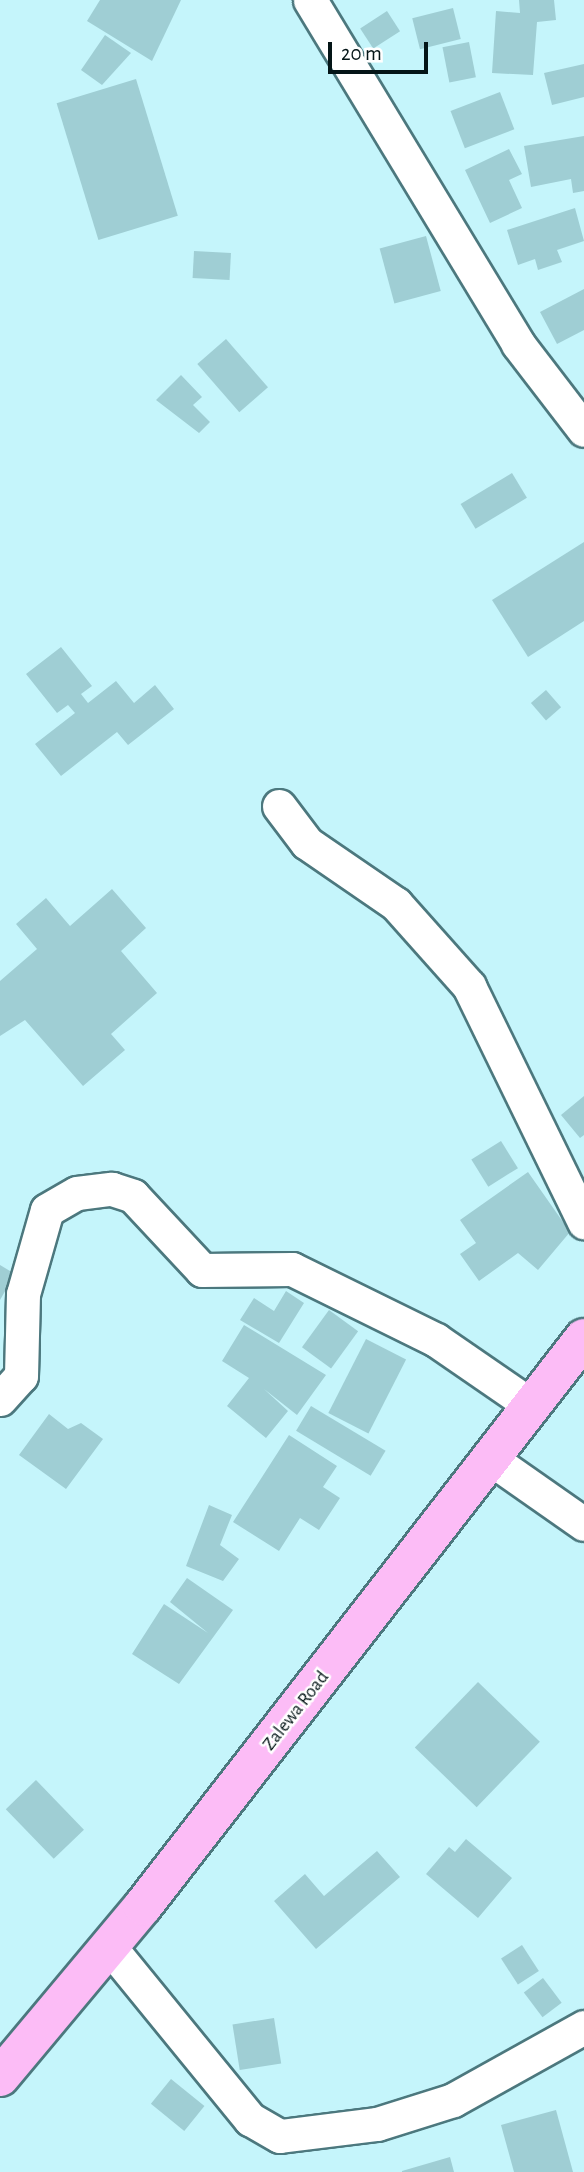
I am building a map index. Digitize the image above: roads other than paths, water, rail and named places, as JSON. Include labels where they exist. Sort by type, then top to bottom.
[{"type":"highway","name":"Zalewa Road","points":[[0,2077],[108,1945],[584,1338]]},
{"type":"street","points":[[310,0],[518,344],[584,430]]},
{"type":"street","points":[[279,806],[307,843],[396,904],[469,986],[584,1222]]},
{"type":"street","points":[[0,1399],[21,1376],[23,1294],[47,1210],[77,1193],[112,1189],[132,1196],[202,1270],[292,1269],[436,1340],[532,1405]]},
{"type":"street","points":[[491,1459],[584,1524]]},
{"type":"street","points":[[108,1945],[242,2111],[280,2136],[377,2124],[431,2108],[513,2070],[584,2027]]}]
